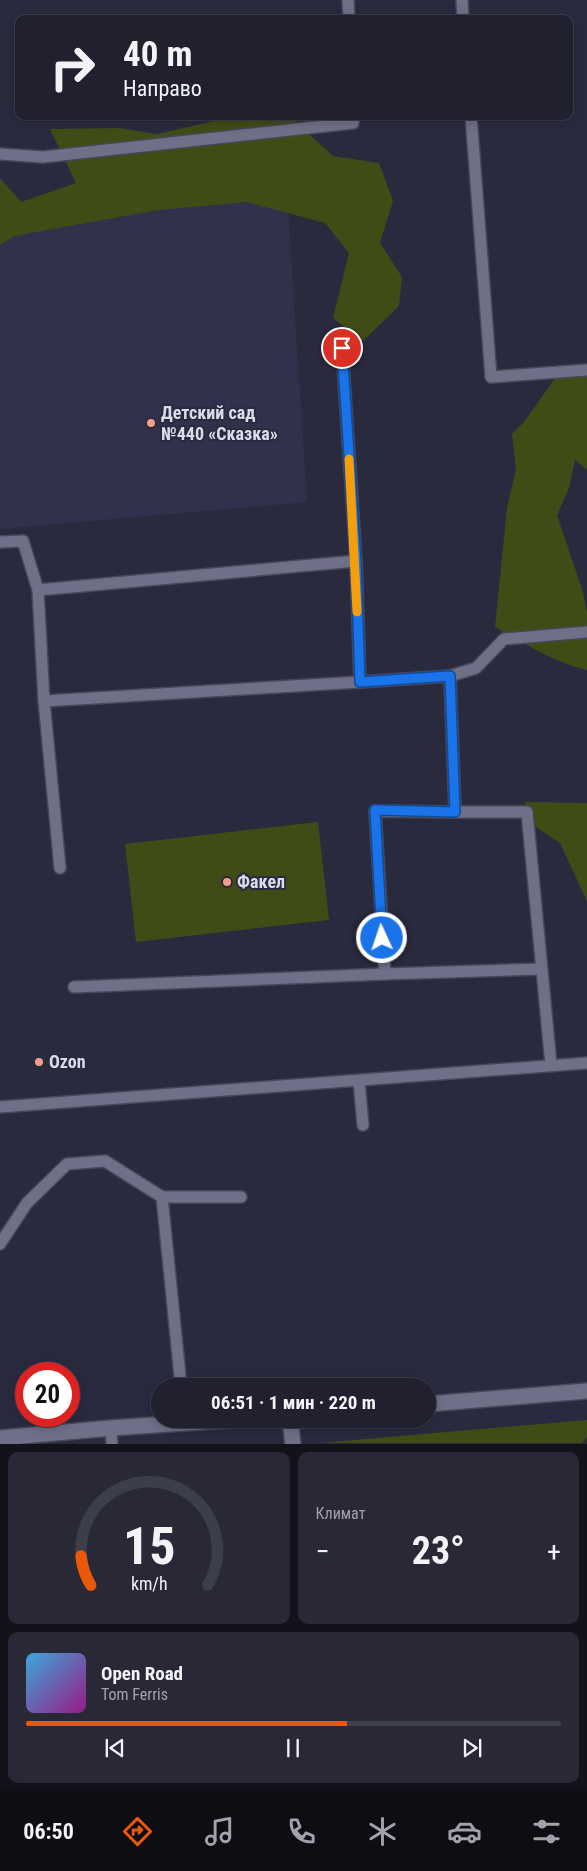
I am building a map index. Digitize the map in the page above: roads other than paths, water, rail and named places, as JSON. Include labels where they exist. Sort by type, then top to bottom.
[{"type":"street","points":[[436,1403],[587,1391]]},
{"type":"street","points":[[0,1438],[151,1424]]},
{"type":"street","points":[[291,1428],[292,1444]]},
{"type":"lane","points":[[348,0],[349,15]]},
{"type":"lane","points":[[462,0],[463,15]]},
{"type":"lane","points":[[0,154],[43,158],[353,123],[353,120]]},
{"type":"lane","points":[[471,120],[491,377],[587,370]]},
{"type":"lane","points":[[342,348],[356,562],[360,682]]},
{"type":"lane","points":[[0,542],[23,541],[38,590],[44,701],[60,868]]},
{"type":"lane","points":[[38,590],[356,562]]},
{"type":"lane","points":[[44,701],[450,676],[476,668],[504,639],[587,632]]},
{"type":"lane","points":[[450,676],[455,812]]},
{"type":"lane","points":[[385,974],[375,810],[527,812],[551,1066]]},
{"type":"lane","points":[[74,988],[541,969]]},
{"type":"lane","points":[[0,1107],[587,1063]]},
{"type":"lane","points":[[359,1081],[363,1124]]},
{"type":"lane","points":[[0,1244],[27,1204],[67,1164],[105,1161],[162,1197],[241,1198]]},
{"type":"lane","points":[[162,1197],[180,1378]]},
{"type":"lane","points":[[111,1428],[112,1444]]},
{"type":"place","name":"Детский сад №440 «Сказка»","points":[[151,423]]},
{"type":"place","name":"Факел","points":[[227,882]]},
{"type":"place","name":"Ozon","points":[[39,1062]]}]
